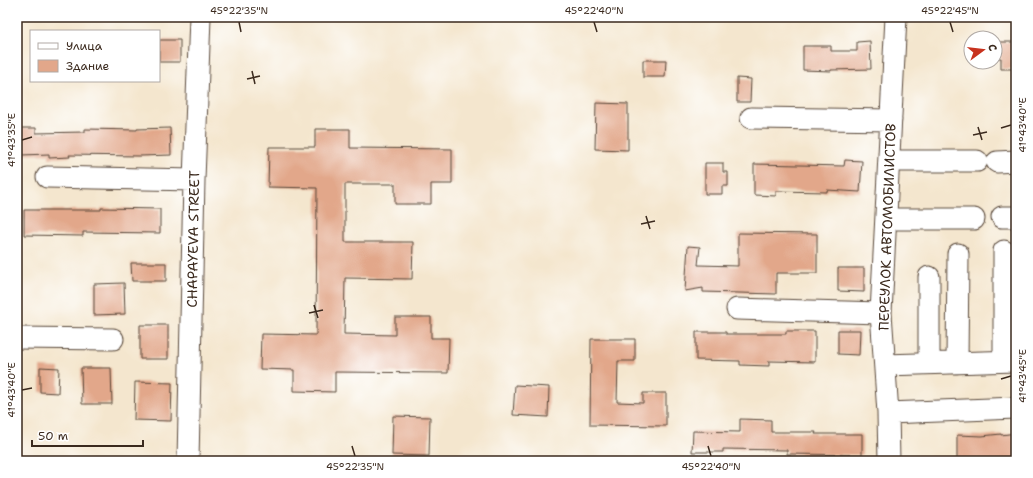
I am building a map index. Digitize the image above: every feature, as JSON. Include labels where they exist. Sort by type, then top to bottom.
[{"type":"street","name":"CHAPAYEVA STREET","points":[[188,461],[194,180],[200,17]]},
{"type":"street","name":"ПЕРЕУЛОК АВТОМОБИЛИСТОВ","points":[[889,461],[888,413],[881,313],[896,17]]},
{"type":"street","points":[[751,118],[891,120]]},
{"type":"street","points":[[889,161],[997,161]]},
{"type":"street","points":[[46,178],[194,180]]},
{"type":"street","points":[[886,219],[974,219]]},
{"type":"street","points":[[885,365],[1010,361],[1004,252]]},
{"type":"street","points":[[957,362],[958,254]]},
{"type":"street","points":[[929,277],[930,363]]},
{"type":"street","points":[[737,309],[881,313]]},
{"type":"street","points":[[17,338],[113,339]]},
{"type":"street","points":[[888,413],[1016,408]]},
{"type":"building","points":[[160,40],[180,40],[180,62],[160,62]]},
{"type":"building","points":[[870,41],[871,69],[831,71],[803,70],[803,46],[831,46],[831,51],[857,51],[857,42]]},
{"type":"building","points":[[1003,42],[1016,42],[1016,69],[1003,69]]},
{"type":"building","points":[[643,60],[666,60],[665,77],[643,77]]},
{"type":"building","points":[[737,78],[751,79],[750,102],[737,102]]},
{"type":"building","points":[[596,103],[628,104],[628,150],[595,149]]},
{"type":"building","points":[[20,128],[36,128],[36,133],[85,132],[85,129],[137,130],[170,128],[171,155],[69,155],[70,157],[49,158],[49,154],[21,155]]},
{"type":"building","points":[[315,129],[350,129],[350,148],[452,149],[452,184],[431,184],[431,204],[395,204],[395,184],[345,184],[345,242],[413,242],[412,279],[345,278],[344,334],[395,335],[395,317],[431,317],[431,338],[449,338],[448,373],[335,372],[335,392],[294,391],[294,370],[260,369],[261,334],[316,335],[317,188],[268,187],[269,147],[315,147]]},
{"type":"building","points":[[845,160],[862,161],[860,192],[827,190],[827,192],[776,191],[776,196],[754,195],[754,164],[844,166]]},
{"type":"building","points":[[705,163],[723,163],[723,172],[728,172],[728,186],[722,186],[722,194],[705,194]]},
{"type":"building","points":[[101,208],[160,209],[160,233],[83,232],[83,236],[24,235],[24,210],[101,210]]},
{"type":"building","points":[[738,233],[817,234],[817,273],[776,273],[776,294],[703,292],[703,288],[685,291],[688,246],[700,247],[698,265],[738,266]]},
{"type":"building","points":[[131,263],[166,263],[166,281],[132,281]]},
{"type":"building","points":[[838,268],[864,268],[864,292],[838,291]]},
{"type":"building","points":[[124,283],[125,314],[94,315],[94,284]]},
{"type":"building","points":[[140,325],[168,325],[168,359],[140,359]]},
{"type":"building","points":[[838,330],[860,330],[859,355],[838,354]]},
{"type":"building","points":[[786,331],[815,331],[815,362],[769,361],[769,366],[740,365],[740,361],[696,360],[696,332],[726,332],[726,334],[786,334]]},
{"type":"building","points":[[591,339],[635,339],[635,361],[618,361],[617,402],[643,403],[643,393],[666,393],[666,426],[590,425]]},
{"type":"building","points":[[40,367],[59,368],[58,393],[40,392]]},
{"type":"building","points":[[81,368],[111,368],[112,404],[82,404]]},
{"type":"building","points":[[135,382],[172,383],[171,421],[134,420]]},
{"type":"building","points":[[515,385],[549,387],[548,417],[513,415]]},
{"type":"building","points":[[393,416],[430,417],[429,456],[392,455]]},
{"type":"building","points":[[740,419],[771,420],[771,432],[862,434],[862,455],[787,454],[787,450],[723,449],[723,452],[692,452],[693,431],[740,432]]},
{"type":"building","points":[[1016,433],[1016,461],[957,461],[957,435],[982,436]]}]
